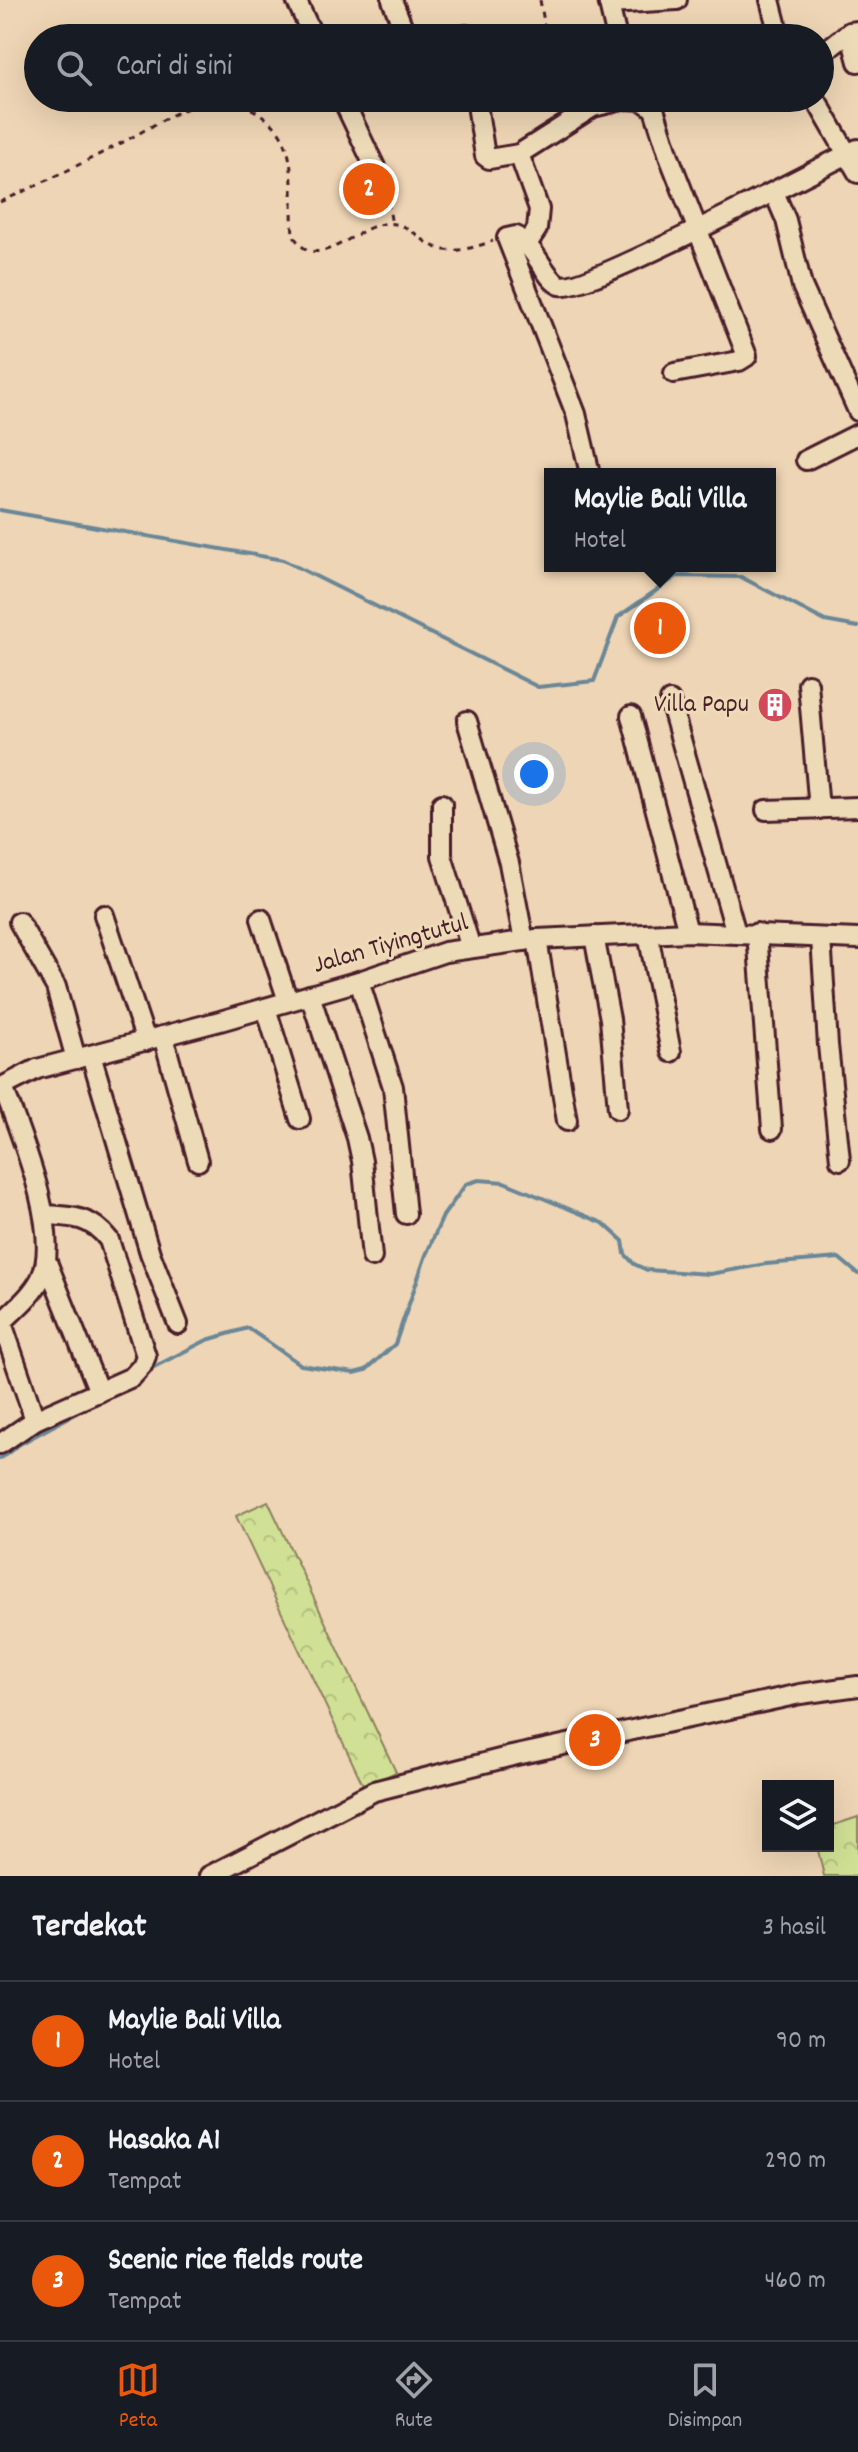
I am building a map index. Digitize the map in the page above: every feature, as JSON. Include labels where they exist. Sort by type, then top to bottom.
[{"type":"street","points":[[296,0],[307,24]]},
{"type":"street","points":[[392,0],[401,24]]},
{"type":"street","points":[[614,24],[608,2],[677,0]]},
{"type":"street","points":[[770,0],[776,24]]},
{"type":"street","points":[[834,46],[854,32],[858,62]]},
{"type":"street","points":[[349,112],[384,186]]},
{"type":"street","points":[[478,112],[485,156],[495,159],[519,154],[587,112]]},
{"type":"street","points":[[655,112],[747,356],[739,361],[674,373]]},
{"type":"street","points":[[825,112],[853,151],[858,173]]},
{"type":"street","points":[[589,468],[576,414],[507,238],[516,236],[528,243],[551,277],[559,285],[568,285],[596,276],[697,230],[853,151]]},
{"type":"street","points":[[519,154],[539,209],[537,229],[528,243]]},
{"type":"street","points":[[774,192],[786,220],[802,286],[858,411]]},
{"type":"street","points":[[806,460],[858,434]]},
{"type":"street","points":[[808,684],[819,809]]},
{"type":"street","points":[[670,701],[736,933]]},
{"type":"street","points":[[631,716],[688,932]]},
{"type":"street","points":[[467,721],[530,940],[567,1121]]},
{"type":"street","points":[[442,804],[442,856],[471,948]]},
{"type":"street","points":[[766,810],[858,807]]},
{"type":"street","points":[[104,915],[154,1039],[198,1161]]},
{"type":"street","points":[[261,919],[288,1001]]},
{"type":"street","points":[[19,922],[56,987],[178,1324]]},
{"type":"street","name":"Jalan Tiyingtutul","points":[[2,1088],[37,1069],[266,1008],[445,952],[530,940],[688,932],[858,939]]},
{"type":"street","points":[[757,933],[772,1129]]},
{"type":"street","points":[[648,934],[671,1052]]},
{"type":"street","points":[[594,936],[610,1019],[618,1109]]},
{"type":"street","points":[[821,938],[840,1160]]},
{"type":"street","points":[[359,981],[393,1087],[406,1214]]},
{"type":"street","points":[[310,995],[357,1138],[372,1257]]},
{"type":"street","points":[[266,1008],[300,1119]]},
{"type":"street","points":[[2,1088],[45,1215],[47,1262],[99,1392]]},
{"type":"street","points":[[0,1444],[35,1420],[132,1377],[146,1356],[109,1240],[101,1229],[89,1221],[72,1216],[45,1215]]},
{"type":"street","points":[[35,1420],[1,1324],[35,1287],[47,1262]]},
{"type":"street","points":[[209,1876],[374,1791],[512,1756],[800,1694],[858,1686]]},
{"type":"path","points":[[540,0],[544,24]]},
{"type":"path","points":[[0,202],[55,178],[182,112]]},
{"type":"path","points":[[255,112],[271,123],[282,137],[289,156],[293,234],[297,243],[306,250],[316,252],[329,249],[378,225],[403,225],[427,243],[444,250],[464,249],[507,238]]},
{"type":"path","points":[[384,186],[392,225]]},
{"type":"green space","points":[[268,1501],[396,1772],[364,1787],[236,1516]]},
{"type":"green space","points":[[858,1817],[858,1876],[824,1876],[818,1852],[834,1852],[834,1825]]},
{"type":"waterway","points":[[0,510],[283,560],[538,687],[594,681],[618,617],[677,576],[741,577],[825,621],[858,627]]},
{"type":"waterway","points":[[148,1370],[207,1340],[248,1328],[301,1365],[354,1373],[366,1370],[395,1344],[443,1216],[466,1184],[479,1180],[504,1182],[603,1223],[623,1241],[625,1254],[634,1264],[647,1270],[710,1274],[766,1264],[839,1258],[858,1274]]},
{"type":"waterway","points":[[0,1459],[20,1444],[93,1404]]},
{"type":"place","name":"Hasaka A1","points":[[369,189]]},
{"type":"place","name":"Maylie Bali Villa","points":[[660,628]]},
{"type":"place","name":"Villa Papu","points":[[775,705]]},
{"type":"place","name":"Scenic rice fields route","points":[[595,1740]]}]
